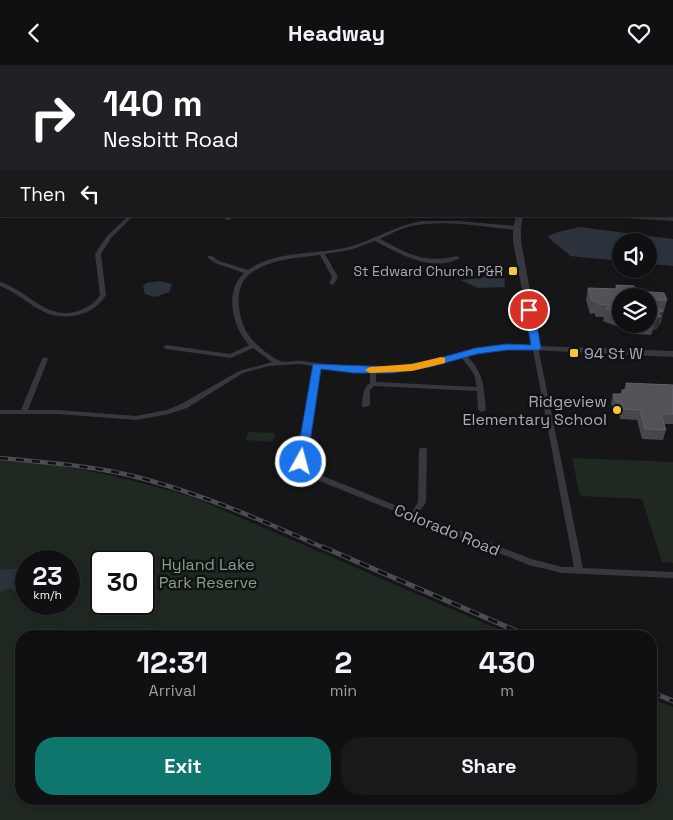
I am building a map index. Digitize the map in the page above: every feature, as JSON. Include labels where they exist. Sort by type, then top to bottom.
[{"type":"street","points":[[577,65],[597,65]]},
{"type":"street","points":[[0,284],[12,288],[44,312],[51,315],[69,315],[95,305],[102,295],[98,254],[109,237],[130,217]]},
{"type":"street","points":[[520,217],[517,228],[518,253],[579,571]]},
{"type":"street","points":[[641,217],[673,219]]},
{"type":"street","points":[[278,363],[254,345],[241,332],[236,311],[237,285],[248,272],[262,264],[283,258],[323,255],[348,249],[376,239],[403,226],[444,219],[517,228]]},
{"type":"street","points":[[376,239],[426,262],[441,263],[457,258]]},
{"type":"street","points":[[323,255],[335,277],[332,283]]},
{"type":"street","points":[[210,257],[217,262],[248,272]]},
{"type":"street","points":[[166,347],[231,356],[254,345]]},
{"type":"street","points":[[0,412],[58,412],[120,418],[153,415],[184,406],[222,383],[255,367],[278,363],[299,363],[374,370],[412,367],[491,348],[673,354]]},
{"type":"street","points":[[462,354],[477,371],[482,410]]},
{"type":"street","points":[[24,412],[45,359]]},
{"type":"street","name":"Colorado Road","points":[[316,366],[301,462],[310,474],[529,563],[579,571],[673,575]]},
{"type":"street","points":[[373,384],[374,370]]},
{"type":"street","points":[[366,405],[367,390],[373,384],[480,389]]},
{"type":"street","points":[[413,517],[422,501],[424,450]]},
{"type":"green space","points":[[248,432],[275,433],[273,442],[246,440]]},
{"type":"green space","points":[[572,458],[673,462],[673,563],[662,562],[642,499],[580,496]]},
{"type":"green space","name":"Hyland Lake Park Reserve","points":[[0,461],[40,463],[89,471],[195,498],[500,630],[15,630],[15,805],[657,805],[657,700],[673,707],[673,820],[0,820]]},
{"type":"shaded area","points":[[579,227],[626,233],[612,233],[612,260],[570,256],[548,236]]},
{"type":"shaded area","points":[[657,237],[673,239],[673,266],[657,265]]},
{"type":"shaded area","points":[[495,270],[504,273],[505,287],[478,288],[461,280],[481,278]]},
{"type":"shaded area","points":[[160,281],[172,284],[169,292],[155,297],[145,294],[143,287],[146,283]]},
{"type":"shaded area","points":[[15,569],[15,591],[11,588],[0,591],[0,570]]},
{"type":"building","points":[[616,285],[634,286],[635,288],[617,288]]},
{"type":"building","points":[[588,288],[612,289],[612,311],[606,309],[609,305],[598,304],[597,301],[592,301]]},
{"type":"building","points":[[657,292],[664,293],[667,300],[657,300]]},
{"type":"building","points":[[657,308],[663,311],[658,313],[661,316],[657,317]]},
{"type":"building","points":[[626,383],[673,385],[673,414],[661,414],[666,430],[645,429],[640,410],[623,409],[621,402],[616,402],[613,394],[623,394],[622,390],[628,390]]},
{"type":"railway","points":[[0,458],[93,468],[148,480],[216,502],[326,549]]},
{"type":"railway","points":[[323,547],[514,630]]},
{"type":"railway","points":[[657,694],[673,701]]},
{"type":"slow traffic","points":[[370,370],[393,370],[430,364],[441,360]]},
{"type":"place","name":"St Edward Church P&R","points":[[513,271]]},
{"type":"place","name":"94 St W","points":[[574,353]]},
{"type":"place","name":"Ridgeview Elementary School","points":[[617,410]]},
{"type":"route","points":[[301,462],[316,366],[354,370],[393,370],[430,364],[491,348],[536,348],[529,310]]}]
